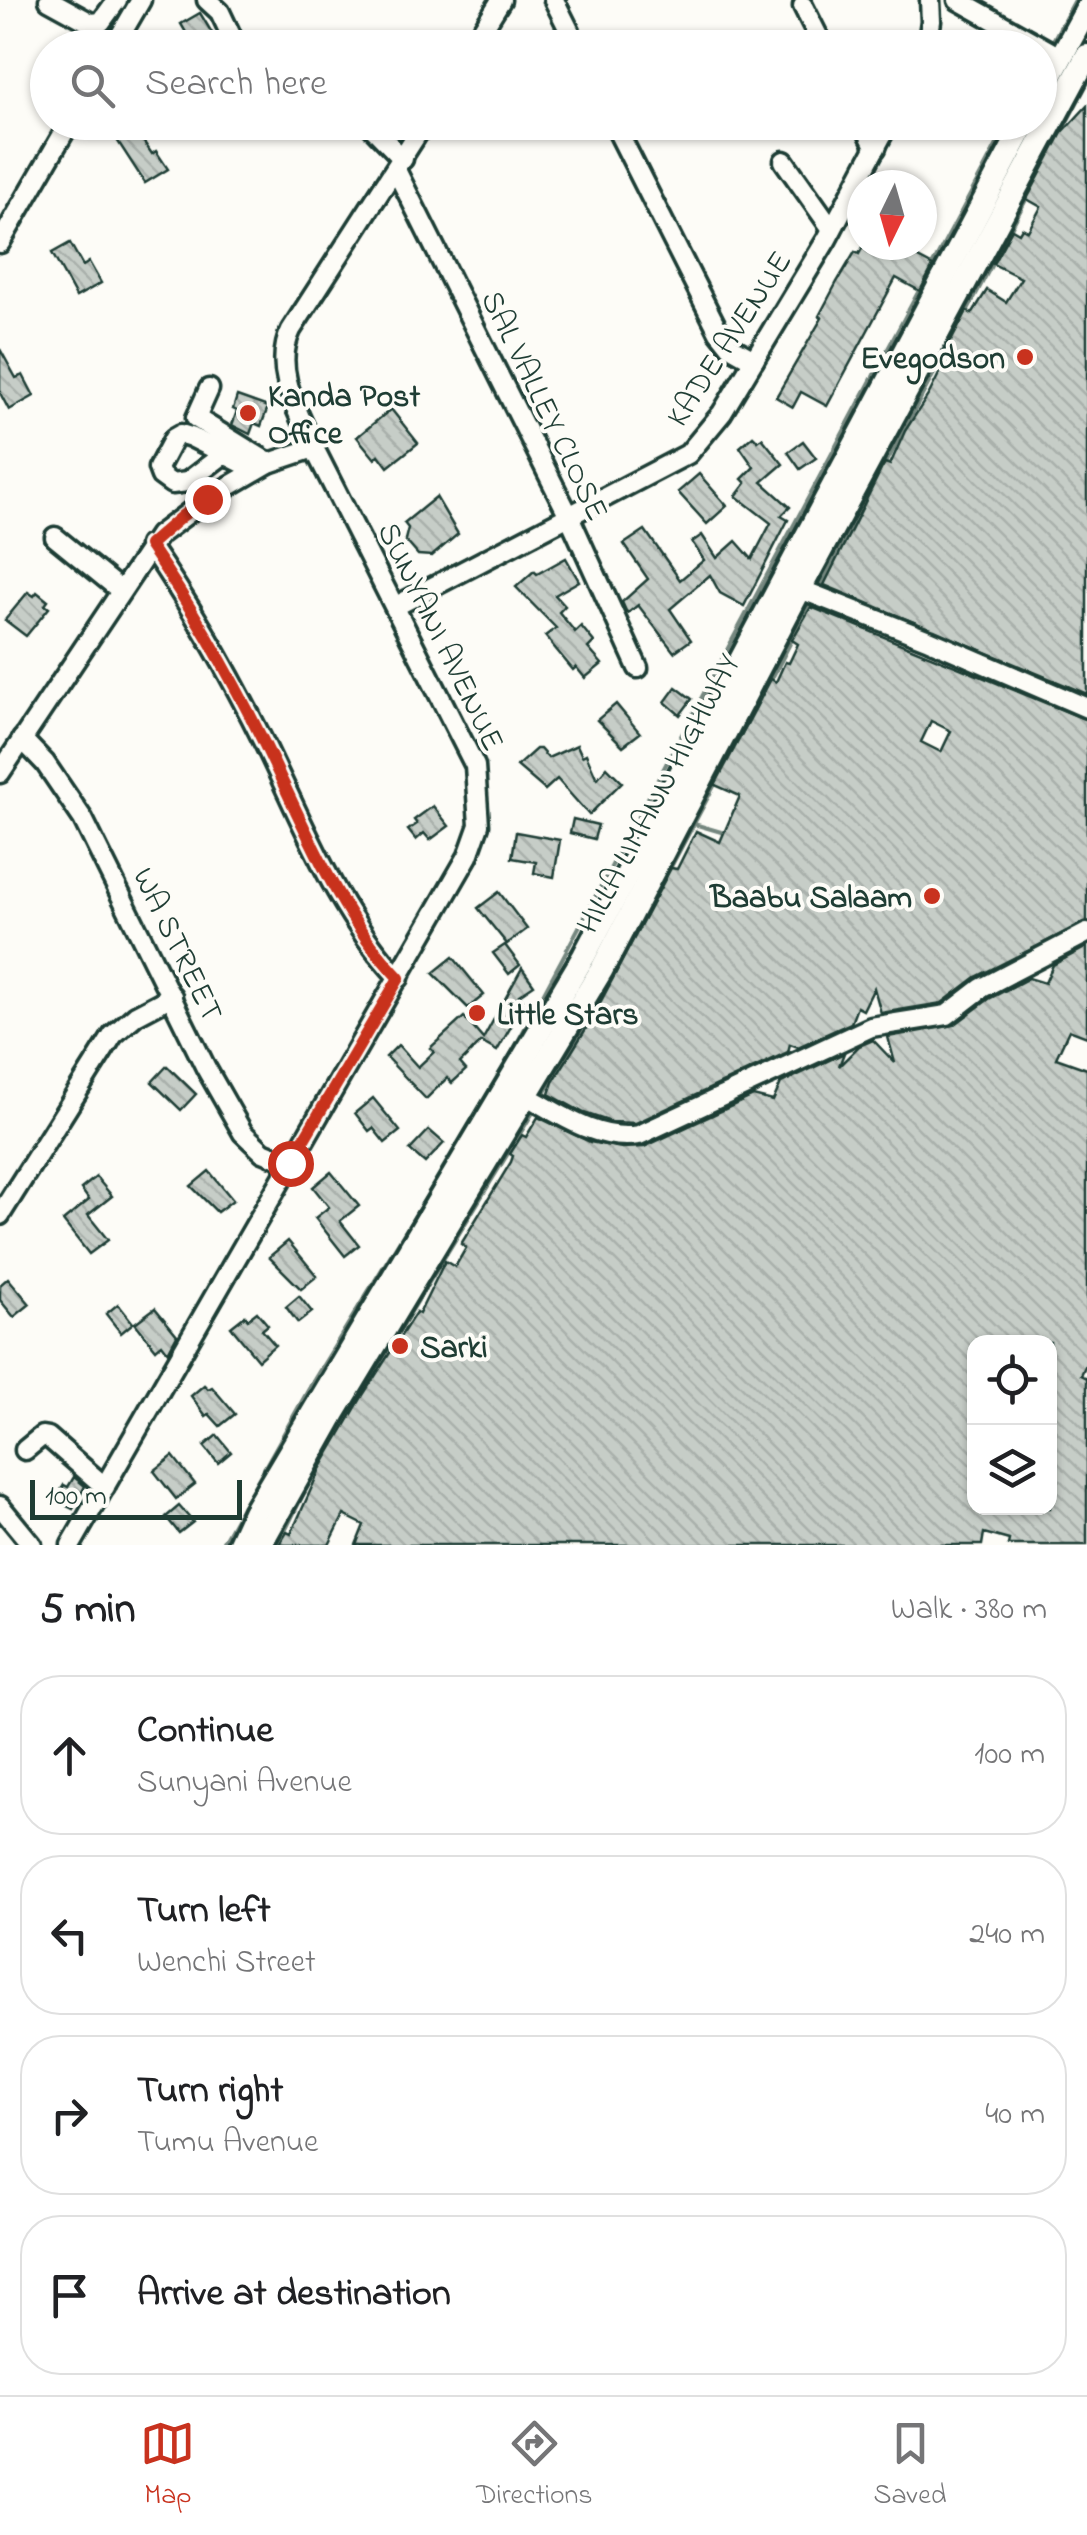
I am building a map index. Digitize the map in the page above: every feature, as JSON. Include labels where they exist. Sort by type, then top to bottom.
[{"type":"main road","points":[[1057,62],[1087,9]]},
{"type":"main road","name":"HILLA LIMANN HIGHWAY","points":[[1057,112],[1087,56]]},
{"type":"main road","name":"HILLA LIMANN HIGHWAY","points":[[239,1545],[254,1512],[584,956],[1016,140]]},
{"type":"main road","name":"HILLA LIMANN HIGHWAY","points":[[260,1545],[334,1412],[602,969],[800,589],[1042,140]]},
{"type":"street","points":[[49,0],[91,23],[101,22],[116,0]]},
{"type":"street","points":[[124,30],[141,0]]},
{"type":"street","points":[[207,0],[220,12],[228,30]]},
{"type":"street","points":[[482,30],[499,0]]},
{"type":"street","points":[[554,0],[569,30]]},
{"type":"street","points":[[930,0],[930,30]]},
{"type":"street","points":[[958,0],[1013,30]]},
{"type":"street","points":[[803,6],[815,30]]},
{"type":"street","points":[[0,242],[60,140]]},
{"type":"street","name":"SAL VALLEY CLOSE","points":[[381,140],[400,164],[638,668]]},
{"type":"street","name":"SUNYANI AVENUE","points":[[73,1544],[468,856],[478,825],[475,766],[314,448],[284,370],[287,339],[414,140]]},
{"type":"street","points":[[622,140],[718,332],[731,347],[754,360]]},
{"type":"street","points":[[872,140],[876,148]]},
{"type":"street","name":"KADE AVENUE","points":[[396,606],[688,454],[722,413],[832,229],[880,140]]},
{"type":"street","points":[[784,161],[832,229]]},
{"type":"street","points":[[210,388],[196,418],[262,466]]},
{"type":"street","points":[[0,773],[149,545],[182,516],[262,466],[314,448]]},
{"type":"street","points":[[224,454],[262,466]]},
{"type":"street","points":[[55,537],[120,590]]},
{"type":"street","points":[[149,545],[225,666],[311,841],[362,934],[399,978]]},
{"type":"street","points":[[800,589],[1087,708]]},
{"type":"street","name":"WA STREET","points":[[22,740],[45,763],[83,819],[243,1134],[264,1152],[290,1163]]},
{"type":"street","points":[[525,1095],[612,1136],[639,1135],[872,1028],[947,1015],[982,988],[1087,933]]},
{"type":"street","points":[[0,1216],[113,1035],[136,1014],[172,996]]},
{"type":"street","points":[[25,1450],[42,1436],[48,1436],[105,1487]]},
{"type":"street","points":[[0,1506],[32,1545]]},
{"type":"building","points":[[200,13],[210,30],[184,30],[181,24]]},
{"type":"building","points":[[1087,106],[1087,694],[824,585],[882,468],[885,463],[890,465],[905,431],[929,394],[942,368],[938,366],[967,311],[972,314],[987,290],[1006,302],[1021,278],[993,264],[1012,229],[1019,233],[1022,228],[1028,231],[1041,207],[1027,199],[1062,133]]},
{"type":"building","points":[[117,140],[142,140],[168,169],[145,183]]},
{"type":"building","points":[[70,243],[83,266],[89,262],[101,283],[76,297],[52,253]]},
{"type":"building","points":[[850,260],[922,260],[933,266],[920,291],[896,278],[827,406],[801,392],[793,407],[776,397],[822,318],[819,316]]},
{"type":"building","points":[[0,349],[16,378],[23,375],[34,396],[9,410],[0,393]]},
{"type":"building","points":[[237,396],[268,407],[261,426],[254,423],[250,434],[232,425]]},
{"type":"building","points":[[391,409],[418,443],[388,467],[379,455],[375,459],[357,437]]},
{"type":"building","points":[[753,436],[758,441],[762,438],[783,464],[762,482],[790,507],[781,516],[788,520],[744,606],[720,593],[710,575],[670,609],[691,640],[674,652],[638,605],[626,611],[622,602],[648,579],[624,544],[645,530],[680,580],[704,560],[692,542],[702,535],[717,558],[736,541],[752,559],[771,523],[736,496],[746,483],[742,479],[754,467],[740,447]]},
{"type":"building","points":[[803,441],[816,458],[800,469],[788,452]]},
{"type":"building","points":[[699,474],[727,506],[707,524],[678,492]]},
{"type":"building","points":[[436,497],[458,534],[432,556],[418,555],[405,540],[408,528],[404,523]]},
{"type":"building","points":[[566,558],[579,581],[555,595],[565,606],[559,612],[575,632],[581,626],[594,642],[588,648],[602,664],[585,678],[576,667],[573,670],[545,636],[556,628],[516,587],[534,571],[537,574]]},
{"type":"building","points":[[28,592],[34,596],[37,592],[48,601],[45,605],[49,608],[26,636],[5,620]]},
{"type":"building","points":[[811,607],[1087,720],[1087,921],[976,977],[942,1003],[881,1013],[874,988],[863,1010],[857,1007],[851,1023],[798,1047],[790,1044],[788,1052],[636,1123],[611,1122],[584,1113],[549,1094],[553,1082],[589,1024],[671,868],[677,869],[696,831],[720,842],[740,796],[715,785],[771,679],[776,682],[785,662],[789,663],[798,644],[792,640]],"holes":[[[931,721],[951,731],[941,752],[921,742]]]},
{"type":"building","points":[[676,687],[692,699],[680,715],[665,702]]},
{"type":"building","points":[[616,704],[640,733],[623,746],[597,720]]},
{"type":"building","points":[[577,745],[582,756],[586,754],[597,779],[607,767],[622,782],[589,815],[557,779],[545,790],[517,766],[536,749],[548,758]]},
{"type":"building","points":[[433,806],[449,826],[430,840],[424,833],[416,840],[408,830],[417,824],[414,820]]},
{"type":"building","points":[[573,819],[598,825],[594,839],[570,833]]},
{"type":"building","points":[[516,832],[560,840],[554,877],[534,873],[536,862],[512,858]]},
{"type":"building","points":[[499,892],[527,929],[507,944],[478,908]]},
{"type":"building","points":[[505,945],[520,965],[509,974],[493,953]]},
{"type":"building","points":[[1087,947],[1087,1037],[1069,1030],[1056,1058],[1087,1069],[1087,1362],[1081,1375],[1087,1378],[1087,1545],[1008,1545],[1009,1540],[984,1533],[982,1545],[356,1545],[364,1525],[344,1515],[329,1545],[279,1545],[287,1532],[291,1534],[320,1469],[416,1312],[419,1314],[445,1261],[455,1267],[466,1248],[461,1244],[511,1162],[510,1154],[538,1117],[590,1142],[622,1148],[644,1147],[753,1096],[773,1101],[781,1083],[844,1053],[839,1066],[859,1046],[873,1040],[895,1063],[888,1037],[954,1025],[989,999],[1029,978],[1045,983],[1053,965]]},
{"type":"building","points":[[453,957],[484,995],[468,1008],[433,973]]},
{"type":"building","points":[[522,968],[534,985],[519,995],[525,1002],[497,1051],[481,1042],[460,1063],[466,1070],[452,1083],[447,1078],[426,1099],[386,1057],[398,1045],[418,1067],[434,1052],[430,1048],[464,1017],[483,1039]]},
{"type":"building","points":[[167,1066],[196,1094],[181,1110],[152,1082]]},
{"type":"building","points":[[373,1098],[400,1131],[385,1143],[355,1113]]},
{"type":"building","points":[[429,1130],[444,1143],[425,1163],[410,1150]]},
{"type":"building","points":[[209,1171],[233,1200],[217,1212],[191,1186]]},
{"type":"building","points":[[331,1172],[359,1206],[340,1221],[359,1245],[345,1256],[315,1218],[329,1207],[313,1187]]},
{"type":"building","points":[[96,1177],[112,1196],[88,1215],[108,1240],[89,1254],[63,1221],[89,1200],[81,1189]]},
{"type":"building","points":[[288,1241],[317,1276],[301,1289],[269,1257]]},
{"type":"building","points":[[8,1278],[30,1304],[14,1317],[0,1300],[0,1285]]},
{"type":"building","points":[[299,1296],[312,1312],[298,1323],[286,1307]]},
{"type":"building","points":[[118,1304],[133,1323],[121,1333],[106,1314]]},
{"type":"building","points":[[155,1308],[177,1335],[168,1352],[162,1344],[156,1349],[135,1323]]},
{"type":"building","points":[[257,1312],[268,1325],[262,1330],[275,1345],[258,1360],[231,1327]]},
{"type":"building","points":[[204,1385],[212,1387],[235,1414],[220,1426],[209,1414],[206,1416],[191,1396]]},
{"type":"building","points":[[217,1435],[231,1452],[218,1463],[204,1446]]},
{"type":"building","points":[[173,1456],[195,1484],[176,1499],[154,1471]]},
{"type":"building","points":[[74,1477],[85,1486],[73,1509],[55,1500]]},
{"type":"building","points":[[179,1506],[193,1522],[179,1533],[166,1517]]},
{"type":"waterway","points":[[1057,33],[1075,0]]},
{"type":"waterway","points":[[944,355],[1087,84]]},
{"type":"waterway","points":[[493,1088],[999,140]]},
{"type":"waterway","points":[[885,465],[939,364]]},
{"type":"waterway","points":[[819,589],[871,491]]},
{"type":"waterway","points":[[770,682],[812,601]]},
{"type":"waterway","points":[[739,739],[758,703]]},
{"type":"waterway","points":[[541,1098],[584,1030],[730,756]]},
{"type":"waterway","points":[[694,824],[728,834]]},
{"type":"waterway","points":[[757,1089],[789,1074]]},
{"type":"waterway","points":[[278,1545],[321,1459],[537,1106]]},
{"type":"waterway","points":[[221,1545],[315,1378],[462,1139]]},
{"type":"place","name":"Evegodson","points":[[1025,357]]},
{"type":"place","name":"Kanda Post Office","points":[[248,413]]},
{"type":"place","name":"Baabu Salaam","points":[[932,896]]},
{"type":"place","name":"Little Stars","points":[[477,1013]]},
{"type":"place","name":"Sarki","points":[[400,1346]]},
{"type":"route","points":[[207,499],[149,545],[225,666],[311,841],[362,934],[399,978],[290,1163]]}]
